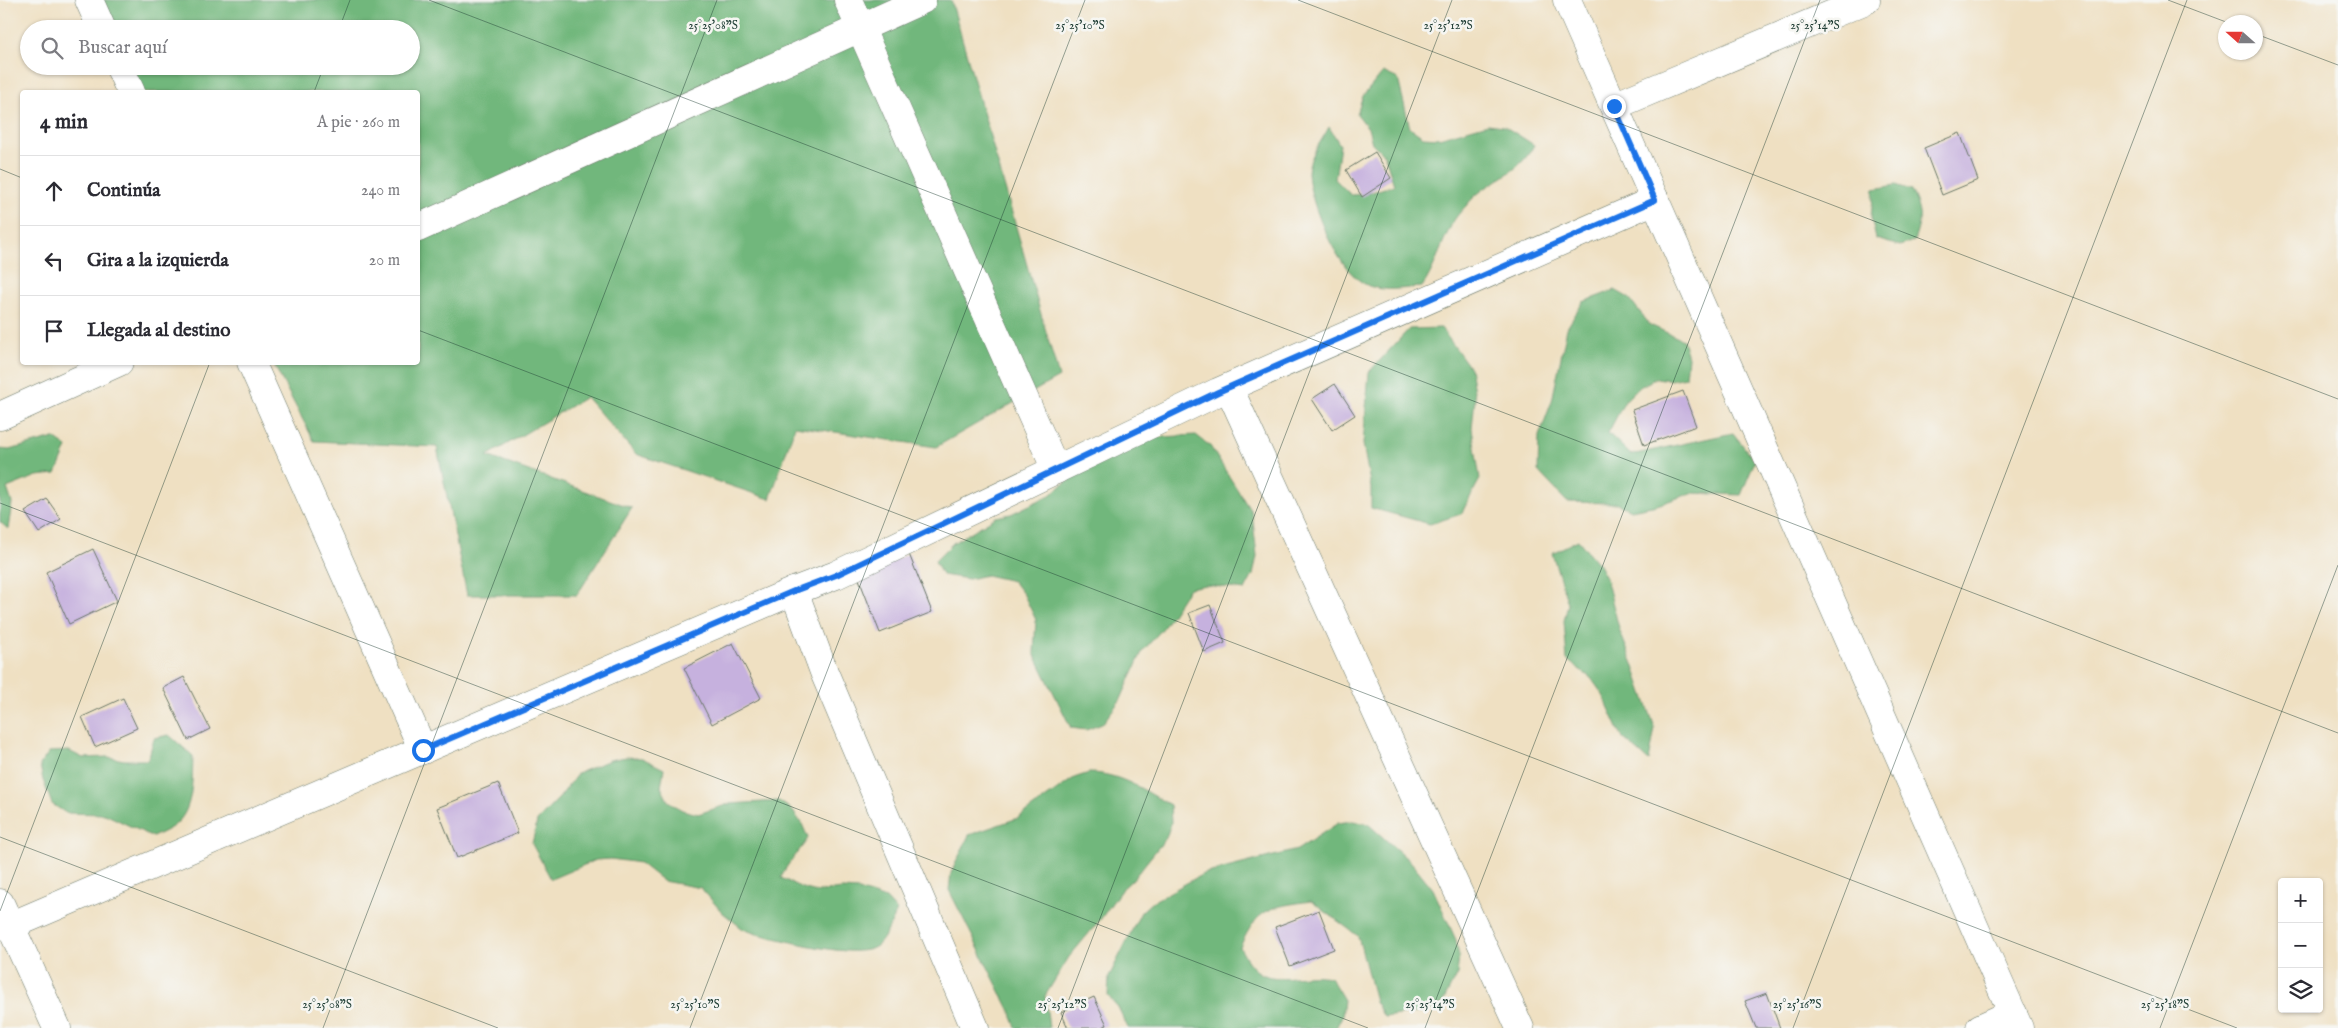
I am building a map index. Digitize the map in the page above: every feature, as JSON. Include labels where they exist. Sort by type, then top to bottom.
[{"type":"street","points":[[90,0],[98,20]]},
{"type":"street","points":[[848,0],[1056,470]]},
{"type":"street","points":[[420,227],[922,0]]},
{"type":"street","points":[[1567,0],[2016,1021],[1980,1028]]},
{"type":"street","points":[[1614,106],[1866,0]]},
{"type":"street","points":[[123,75],[130,90]]},
{"type":"street","points":[[57,1028],[5,915],[423,750],[794,591],[836,575],[1228,388],[1655,200]]},
{"type":"street","points":[[0,416],[112,365]]},
{"type":"street","points":[[252,365],[423,750]]},
{"type":"street","points":[[1228,388],[1520,1028]]},
{"type":"street","points":[[794,591],[824,672],[976,1028]]},
{"type":"green space","points":[[84,0],[951,0],[1059,377],[936,447],[795,426],[770,499],[636,454],[586,397],[487,456],[632,508],[577,595],[467,595],[437,447],[314,441],[274,365],[420,365],[420,90],[131,90],[123,75],[420,75],[420,20],[94,20]]},
{"type":"green space","points":[[1383,72],[1398,79],[1410,128],[1423,137],[1439,138],[1488,124],[1504,126],[1534,145],[1519,165],[1483,189],[1457,216],[1422,287],[1382,289],[1369,286],[1358,279],[1336,253],[1327,236],[1310,185],[1308,172],[1310,161],[1329,127],[1340,145],[1335,179],[1351,195],[1366,194],[1394,185],[1385,156],[1372,143],[1368,128],[1357,114],[1363,96]]},
{"type":"green space","points":[[1896,185],[1911,190],[1919,215],[1914,241],[1900,246],[1876,239],[1871,217],[1874,189]]},
{"type":"green space","points":[[1615,290],[1629,298],[1650,325],[1683,340],[1688,357],[1686,377],[1671,380],[1656,378],[1638,388],[1625,401],[1608,433],[1631,455],[1733,433],[1755,461],[1741,495],[1692,493],[1657,505],[1631,510],[1615,503],[1567,502],[1538,471],[1539,436],[1552,401],[1567,328],[1583,302]]},
{"type":"green space","points":[[1441,328],[1470,368],[1475,398],[1472,428],[1480,479],[1461,514],[1430,524],[1371,508],[1371,488],[1363,444],[1369,372],[1409,329]]},
{"type":"green space","points":[[1196,435],[1210,446],[1252,513],[1257,556],[1253,575],[1245,590],[1206,585],[1189,588],[1163,628],[1142,652],[1121,699],[1102,724],[1086,730],[1071,728],[1034,653],[1036,620],[1024,595],[1013,581],[986,575],[969,579],[942,575],[935,561],[953,543],[996,517],[1011,514],[1050,495],[1113,445],[1129,439]]},
{"type":"green space","points":[[54,438],[67,447],[56,474],[37,476],[7,488],[12,503],[8,529],[0,522],[0,449],[9,450]]},
{"type":"green space","points":[[1578,540],[1599,565],[1606,578],[1620,632],[1655,728],[1649,761],[1622,737],[1603,695],[1591,678],[1567,660],[1564,621],[1568,604],[1552,553]]},
{"type":"green space","points":[[169,735],[193,756],[191,792],[187,809],[177,823],[169,829],[153,837],[105,814],[66,813],[52,804],[43,780],[40,765],[49,752],[69,751],[83,758],[108,757],[124,760],[148,760],[154,738]]},
{"type":"green space","points":[[626,757],[642,758],[664,769],[661,787],[668,801],[682,810],[698,814],[729,804],[779,801],[792,810],[802,824],[808,838],[786,867],[781,878],[802,888],[817,892],[842,889],[858,890],[886,899],[897,911],[881,942],[869,950],[838,950],[820,948],[757,934],[743,929],[722,912],[701,888],[663,881],[640,863],[611,859],[596,860],[551,879],[532,844],[537,821],[560,797],[578,773],[610,760]]},
{"type":"green space","points":[[1089,773],[1121,779],[1170,805],[1171,823],[1166,838],[1133,879],[1121,890],[1100,920],[1069,957],[1045,996],[1049,1028],[1016,1028],[1011,1013],[949,890],[951,873],[969,835],[1018,818],[1074,778]]},
{"type":"green space","points":[[1353,821],[1368,824],[1413,864],[1433,889],[1456,940],[1459,957],[1457,974],[1442,1004],[1429,1011],[1384,1017],[1375,1001],[1358,936],[1311,901],[1285,905],[1267,911],[1253,924],[1240,947],[1249,962],[1258,971],[1268,976],[1278,978],[1330,977],[1344,1000],[1342,1016],[1336,1028],[1128,1028],[1118,1007],[1108,996],[1109,977],[1141,912],[1152,902],[1203,874],[1297,850],[1338,823]]},
{"type":"building","points":[[1960,133],[1978,180],[1942,195],[1924,148]]},
{"type":"building","points":[[1375,152],[1391,178],[1362,197],[1346,170]]},
{"type":"building","points":[[1335,384],[1355,415],[1332,430],[1312,399]]},
{"type":"building","points":[[1683,391],[1696,426],[1644,445],[1632,410]]},
{"type":"building","points":[[47,499],[61,519],[39,533],[25,512]]},
{"type":"building","points":[[93,549],[117,601],[69,624],[46,572]]},
{"type":"building","points":[[909,554],[932,612],[880,633],[857,574]]},
{"type":"building","points":[[1210,605],[1225,643],[1204,652],[1189,613]]},
{"type":"building","points":[[733,643],[761,698],[712,724],[684,668]]},
{"type":"building","points":[[184,677],[210,729],[188,740],[163,688]]},
{"type":"building","points":[[123,698],[137,728],[95,747],[82,717]]},
{"type":"building","points":[[498,783],[518,833],[457,858],[437,808]]},
{"type":"building","points":[[1319,910],[1334,949],[1290,966],[1275,927]]},
{"type":"building","points":[[1767,993],[1780,1028],[1756,1028],[1745,1001]]},
{"type":"building","points":[[1094,997],[1107,1025],[1100,1028],[1068,1028],[1061,1012]]},
{"type":"route","points":[[423,750],[794,591],[836,575],[1218,392],[1655,200],[1614,106]]}]
